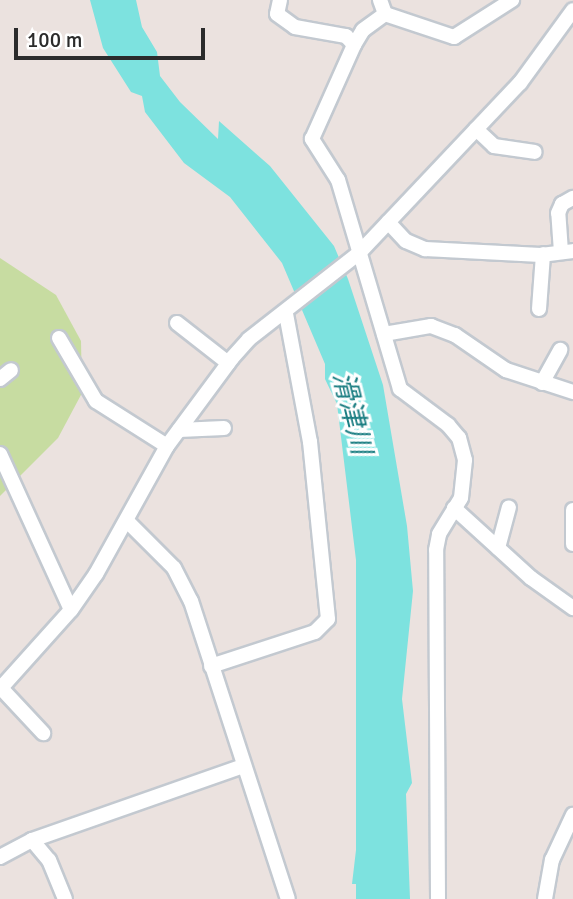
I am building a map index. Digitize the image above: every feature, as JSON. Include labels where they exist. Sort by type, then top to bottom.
[{"type":"street","points":[[280,0],[277,14],[295,27],[346,36],[354,45]]},
{"type":"street","points":[[438,899],[436,550],[439,534],[465,482],[459,438],[448,425],[400,389],[357,255],[338,180],[312,139],[354,45],[382,7],[454,37],[512,0]]},
{"type":"street","points":[[43,733],[1,689],[71,610],[127,521],[167,446],[249,339],[288,312],[357,255],[520,83],[573,10]]},
{"type":"street","points":[[477,129],[502,149],[535,152]]},
{"type":"street","points":[[388,222],[406,241],[425,249],[543,254],[567,251],[558,213],[562,204],[573,198]]},
{"type":"street","points":[[539,309],[543,254]]},
{"type":"street","points":[[211,666],[315,632],[328,619],[310,442],[288,312]]},
{"type":"street","points":[[177,323],[228,363]]},
{"type":"street","points":[[384,334],[432,326],[455,335],[506,370],[573,391]]},
{"type":"street","points":[[59,338],[96,401],[167,446]]},
{"type":"street","points":[[542,383],[560,350]]},
{"type":"street","points":[[179,430],[224,428]]},
{"type":"street","points":[[0,454],[71,610]]},
{"type":"street","points":[[498,548],[509,507]]},
{"type":"street","points":[[454,508],[498,548],[573,608]]},
{"type":"street","points":[[573,510],[573,544]]},
{"type":"street","points":[[127,521],[174,568],[191,601],[288,899]]},
{"type":"street","points":[[0,857],[32,840],[243,766]]},
{"type":"street","points":[[545,899],[552,860],[573,815]]},
{"type":"street","points":[[32,840],[49,860],[65,899]]},
{"type":"green space","points":[[0,258],[56,295],[81,341],[82,393],[58,438],[0,496]]},
{"type":"water","name":"滑津川","points":[[90,0],[136,0],[142,27],[157,52],[160,76],[180,102],[218,139],[219,121],[270,166],[334,246],[348,279],[383,385],[407,526],[413,591],[402,699],[412,783],[406,794],[410,899],[356,899],[356,884],[352,884],[356,850],[356,560],[337,404],[325,379],[325,364],[282,263],[230,197],[184,163],[145,112],[142,96],[131,92],[103,48]]}]
